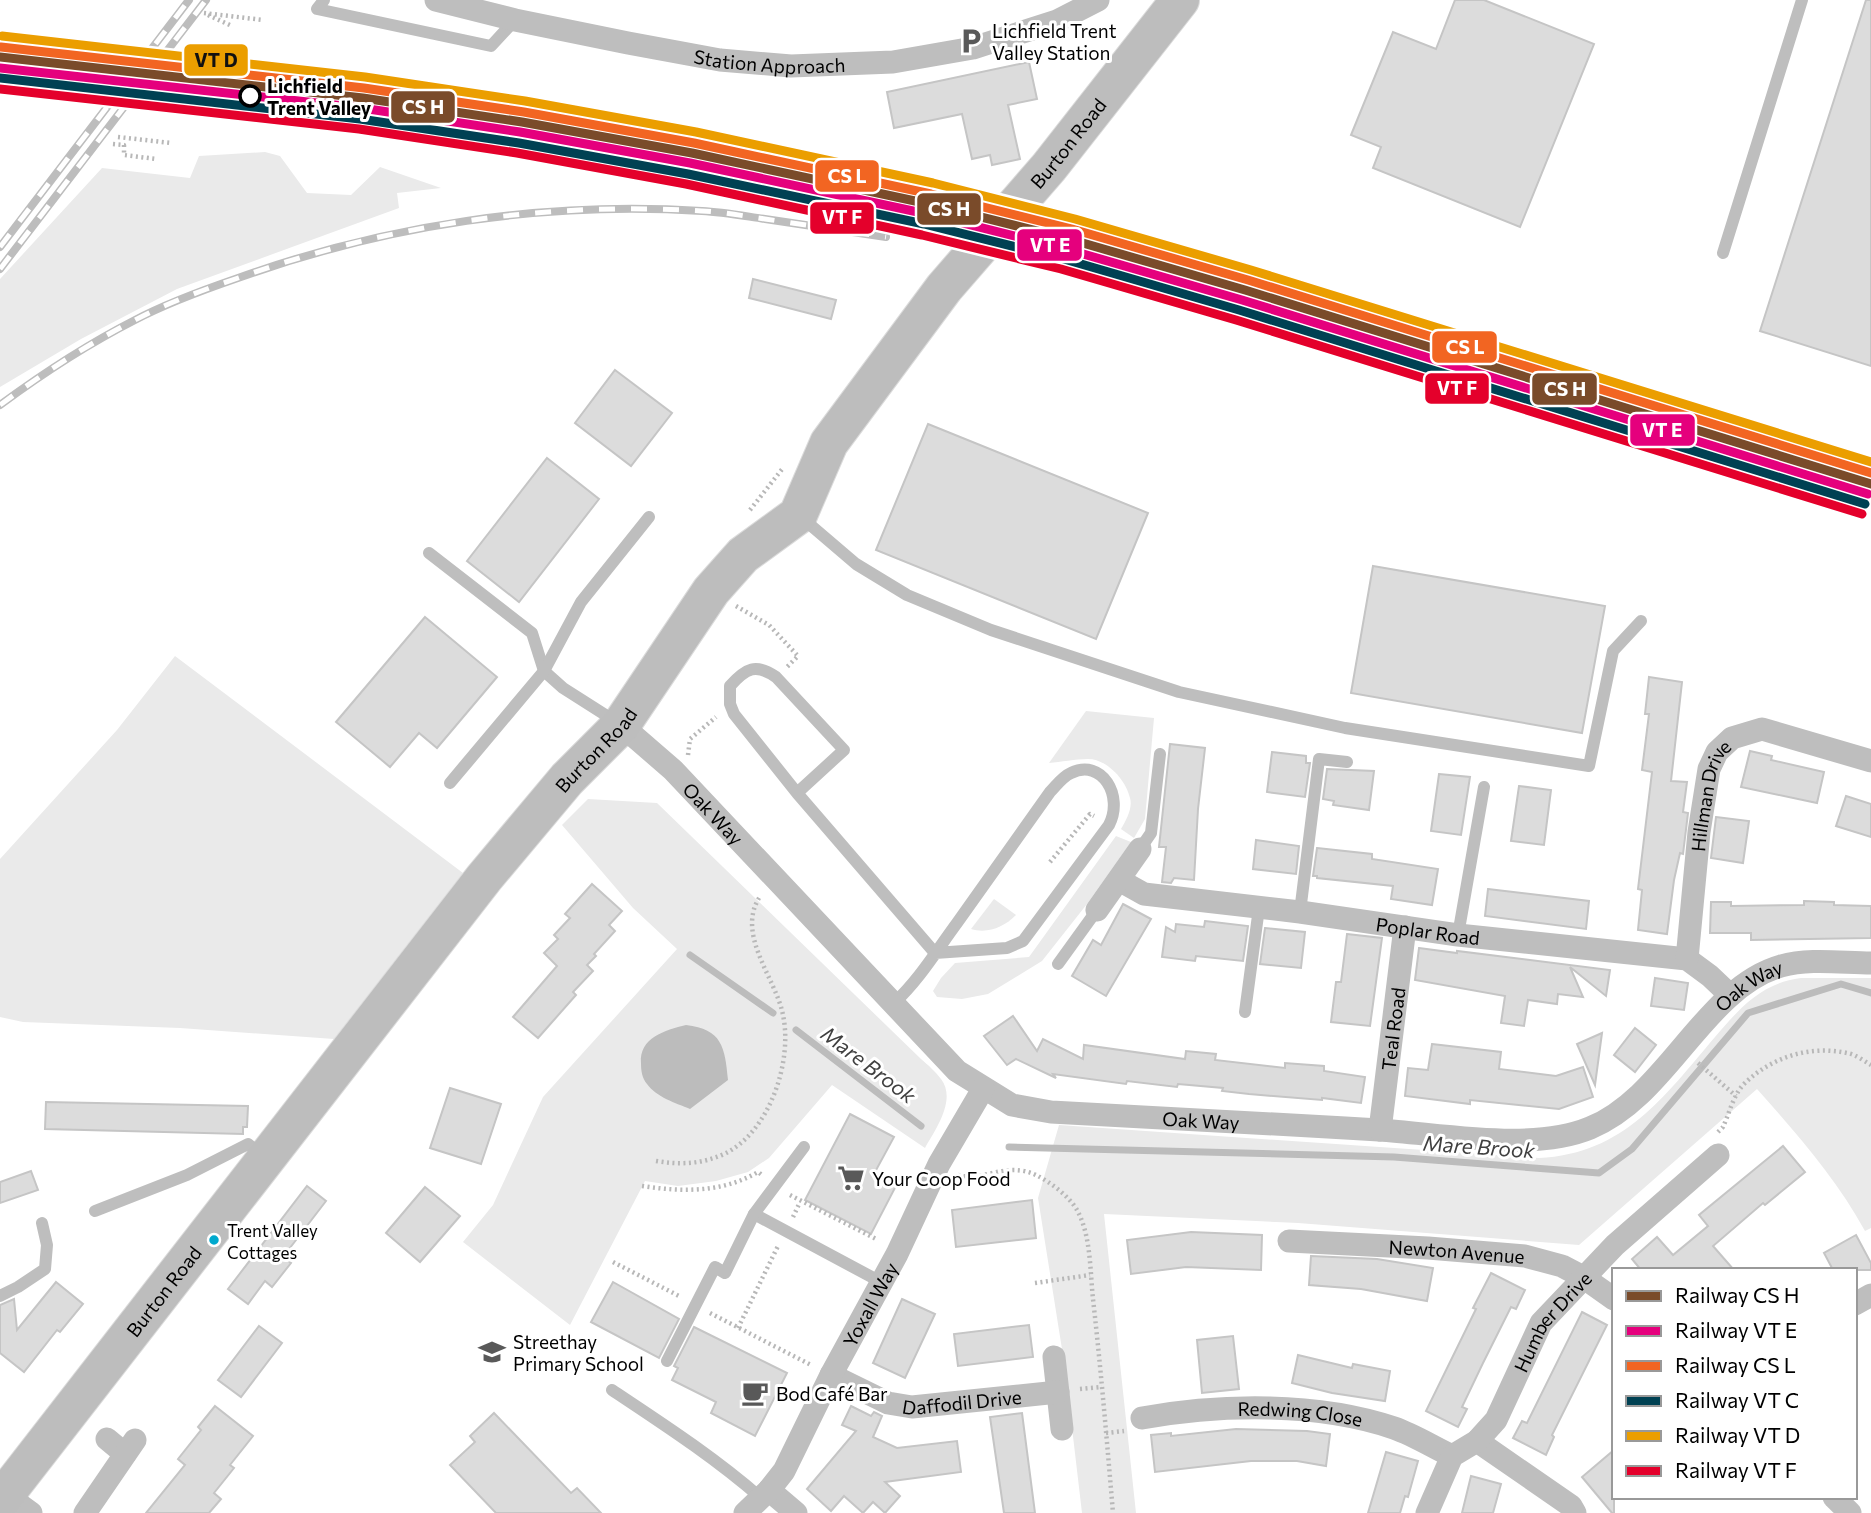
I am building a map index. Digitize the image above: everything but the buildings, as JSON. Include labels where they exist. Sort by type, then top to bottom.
[{"type":"highway","name":"Burton Road","points":[[12,1502],[265,1157],[484,878],[567,779],[621,725],[711,591],[743,555],[798,515],[829,443],[944,288],[1049,167],[1180,0]]},
{"type":"street","name":"Station Approach","points":[[436,0],[515,20],[720,60],[791,65],[893,62],[973,48],[1057,21],[1098,0]]},
{"type":"street","name":"Oak Way","points":[[621,725],[673,770],[957,1071],[1012,1105],[1051,1112],[1380,1130],[1531,1142],[1590,1129],[1635,1101],[1730,995],[1747,983],[1781,966],[1799,963],[1871,963]]},
{"type":"street","name":"Hillman Drive","points":[[1687,959],[1699,832],[1710,769],[1717,752],[1732,738],[1762,729],[1871,761]]},
{"type":"street","points":[[1097,910],[1140,849]]},
{"type":"street","name":"Poplar Road","points":[[1119,880],[1144,894],[1300,912],[1458,935],[1687,959]]},
{"type":"street","name":"Teal Road","points":[[1380,1130],[1405,928]]},
{"type":"street","points":[[1687,959],[1730,995]]},
{"type":"street","name":"Yoxall Way","points":[[759,1500],[784,1471],[939,1164],[983,1089]]},
{"type":"street","name":"Humber Drive","points":[[1452,1456],[1477,1441],[1496,1420],[1541,1322],[1715,1146]]},
{"type":"street","name":"Newton Avenue","points":[[1289,1241],[1525,1256],[1562,1266],[1612,1298]]},
{"type":"street","points":[[1054,1357],[1062,1429]]},
{"type":"street","name":"Daffodil Drive","points":[[831,1375],[888,1403],[912,1407],[1058,1392]]},
{"type":"street","name":"Redwing Close","points":[[1142,1418],[1180,1412],[1272,1408],[1340,1416],[1394,1428],[1452,1456]]},
{"type":"street","points":[[85,1513],[130,1447],[107,1439]]},
{"type":"street","points":[[1477,1441],[1571,1506],[1575,1513]]},
{"type":"street","points":[[1427,1513],[1452,1456]]},
{"type":"street","points":[[1835,1499],[1850,1513]]},
{"type":"street","points":[[759,1500],[796,1513]]},
{"type":"lane","points":[[324,0],[317,9],[491,46],[515,20]]},
{"type":"lane","points":[[1723,253],[1802,0]]},
{"type":"lane","points":[[798,515],[856,564],[907,595],[991,631],[1179,692],[1346,728],[1589,766],[1613,651],[1641,621]]},
{"type":"lane","points":[[450,783],[544,671],[581,603],[649,517]]},
{"type":"lane","points":[[429,553],[533,632],[544,671],[563,688],[621,725]]},
{"type":"lane","points":[[797,793],[844,750],[776,677],[764,668],[754,668],[741,673],[730,686],[730,704],[734,713],[797,793],[935,953]]},
{"type":"lane","points":[[1140,849],[1151,833],[1160,754]]},
{"type":"lane","points":[[1300,912],[1319,759],[1347,762]]},
{"type":"lane","points":[[894,1003],[910,989],[935,953],[1050,792],[1062,779],[1073,772],[1091,770],[1105,779],[1114,792],[1115,813],[1109,825],[1023,941],[1007,948],[935,953]]},
{"type":"lane","points":[[1458,935],[1484,787]]},
{"type":"lane","points":[[1245,1012],[1259,908]]},
{"type":"lane","points":[[1058,964],[1097,910]]},
{"type":"lane","points":[[95,1210],[187,1175],[247,1144],[265,1157]]},
{"type":"lane","points":[[667,1361],[715,1267],[725,1272],[754,1214],[804,1147]]},
{"type":"lane","points":[[754,1214],[881,1282]]},
{"type":"lane","points":[[0,1296],[45,1269],[47,1245],[42,1223]]},
{"type":"lane","points":[[612,1390],[730,1471],[759,1500]]},
{"type":"path","points":[[232,26],[204,13],[263,20]]},
{"type":"path","points":[[118,137],[171,143]]},
{"type":"path","points":[[113,144],[124,145],[124,155],[156,159]]},
{"type":"path","points":[[711,591],[769,625],[798,656],[776,677]]},
{"type":"path","points":[[673,770],[690,753],[690,739],[730,704]]},
{"type":"path","points":[[656,1160],[686,1164],[726,1153],[756,1127],[776,1091],[785,1050],[783,1015],[773,984],[758,953],[753,930],[758,900],[774,877]]},
{"type":"path","points":[[1715,1146],[1743,1084],[1769,1065],[1792,1054],[1816,1050],[1849,1053],[1871,1065]]},
{"type":"path","points":[[1698,1063],[1736,1096]]},
{"type":"path","points":[[939,1164],[960,1176],[975,1177],[999,1170],[1034,1174],[1062,1194],[1076,1209],[1085,1234],[1090,1275],[1113,1513]]},
{"type":"path","points":[[738,1328],[800,1202]]},
{"type":"path","points":[[613,1262],[831,1375]]},
{"type":"path","points":[[1035,1283],[1090,1275]]},
{"type":"shaded area","points":[[265,152],[280,156],[307,193],[351,195],[380,167],[441,188],[397,193],[399,208],[177,289],[81,339],[0,387],[0,279],[102,168],[190,178],[199,156]]},
{"type":"shaded area","points":[[175,656],[463,873],[334,1039],[180,1028],[23,1022],[0,1017],[0,859],[117,730]]},
{"type":"shaded area","points":[[1086,711],[1154,718],[1145,819],[1134,838],[1121,829],[1131,802],[1128,791],[1115,772],[1095,760],[1049,763]]},
{"type":"shaded area","points":[[588,799],[657,803],[934,1071],[941,1079],[947,1096],[943,1115],[925,1148],[832,1085],[769,1158],[748,1172],[716,1181],[678,1186],[645,1181],[570,1325],[463,1242],[493,1205],[543,1097],[677,949],[633,908],[562,825]]},
{"type":"shaded area","points":[[1116,836],[1131,842],[1042,961],[988,994],[962,999],[937,997],[933,991],[955,963],[1029,957]]},
{"type":"shaded area","points":[[994,899],[1016,915],[995,928],[984,931],[971,929]]},
{"type":"shaded area","points":[[1801,978],[1871,978],[1871,1228],[1865,1231],[1829,1175],[1757,1089],[1579,1245],[1298,1223],[1104,1214],[1136,1513],[1082,1513],[1065,1368],[1038,1198],[1059,1125],[1539,1158],[1569,1154],[1595,1146],[1619,1134],[1659,1101],[1752,998],[1774,985]]},
{"type":"shaded area","points":[[686,1025],[698,1027],[714,1035],[723,1049],[728,1080],[690,1109],[651,1089],[644,1079],[641,1066],[641,1054],[649,1041],[655,1036]]},
{"type":"waterway","name":"Mare Brook","points":[[690,955],[773,1013]]},
{"type":"waterway","name":"Mare Brook","points":[[1009,1147],[1394,1157],[1599,1173],[1632,1149],[1748,1013],[1841,984],[1871,993]]},
{"type":"waterway","name":"Mare Brook","points":[[796,1030],[921,1126]]},
{"type":"railway","points":[[0,247],[189,0]]},
{"type":"railway","points":[[0,269],[206,0]]},
{"type":"railway","points":[[0,405],[83,349],[172,302],[294,259],[408,231],[525,214],[643,209],[718,212],[886,237]]},
{"type":"transit line","points":[[2,36],[365,77],[525,101],[696,132],[933,183],[1075,219],[1251,270],[1871,462]]},
{"type":"transit line","points":[[1,47],[364,88],[524,112],[694,143],[931,194],[1072,229],[1248,280],[1871,473]]},
{"type":"transit line","points":[[0,57],[363,98],[522,122],[692,153],[929,204],[1069,239],[1245,290],[1871,484]]},
{"type":"transit line","points":[[0,68],[362,108],[520,132],[690,163],[927,214],[1066,249],[1242,300],[1868,494]]},
{"type":"transit line","points":[[0,78],[360,119],[519,143],[688,174],[924,224],[1064,259],[1239,310],[1865,504]]},
{"type":"transit line","points":[[0,89],[359,129],[517,153],[686,184],[922,235],[1061,269],[1236,320],[1862,514]]},
{"type":"place","name":"Lichfield Trent Valley Station","points":[[971,41]]},
{"type":"place","name":"Lichfield Trent Valley","points":[[250,96]]},
{"type":"place","name":"Your Coop Food","points":[[851,1178]]},
{"type":"place","name":"Trent Valley Cottages","points":[[214,1240]]},
{"type":"place","name":"Streethay Primary School","points":[[492,1352]]},
{"type":"place","name":"Bod Café Bar","points":[[755,1393]]}]
